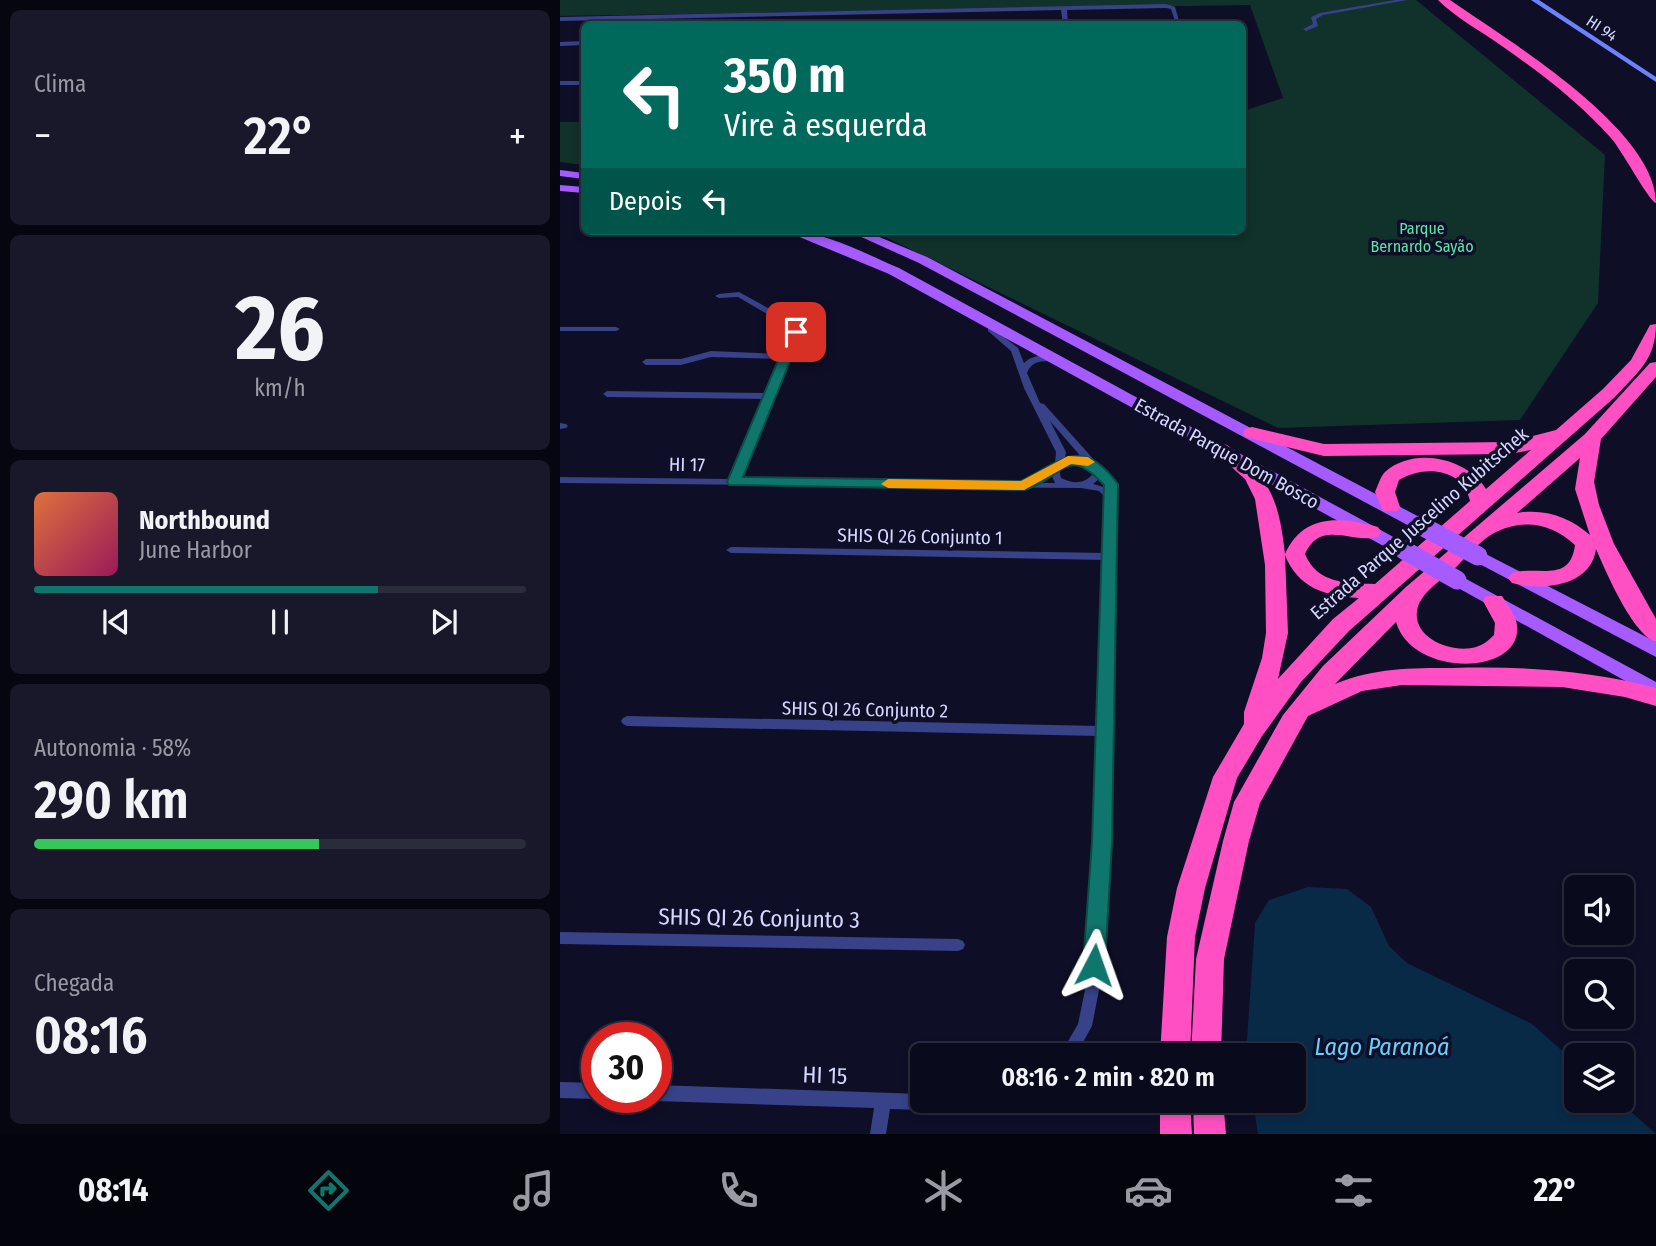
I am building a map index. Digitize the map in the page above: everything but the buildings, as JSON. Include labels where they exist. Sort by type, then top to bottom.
[{"type":"highway","points":[[1443,0],[1592,109],[1633,154],[1656,199]]},
{"type":"highway","points":[[1454,0],[1598,104],[1640,145]]},
{"type":"highway","name":"Estrada Parque Juscelino Kubitschek","points":[[1581,433],[1638,362],[1656,329]]},
{"type":"highway","name":"Estrada Parque Juscelino Kubitschek","points":[[1176,1043],[1181,937],[1191,888],[1225,777],[1254,729],[1293,676],[1341,625],[1379,591],[1478,522],[1656,367]]},
{"type":"highway","points":[[1252,433],[1324,450],[1471,450],[1535,444],[1581,433],[1594,446],[1584,475],[1590,506],[1630,598],[1656,634]]},
{"type":"highway","points":[[1220,449],[1258,482],[1266,498],[1269,520],[1278,620],[1275,649],[1255,710],[1254,729]]},
{"type":"highway","points":[[1390,507],[1385,492],[1391,477],[1413,466],[1429,465],[1452,469],[1468,478],[1480,491],[1478,522],[1520,517],[1553,519],[1572,528],[1586,543],[1586,558],[1578,569],[1562,577],[1519,578]]},
{"type":"highway","name":"Estrada Parque Juscelino Kubitschek","points":[[1206,1043],[1210,959],[1247,802],[1291,721],[1331,672],[1414,592],[1478,522]]},
{"type":"highway","points":[[1371,532],[1342,526],[1318,530],[1299,541],[1295,554],[1305,576],[1320,584],[1336,589],[1379,591]]},
{"type":"highway","points":[[1414,592],[1406,613],[1408,626],[1419,641],[1434,651],[1447,655],[1481,654],[1505,638],[1506,623],[1494,601]]},
{"type":"highway","points":[[1291,721],[1340,688],[1390,678],[1548,676],[1583,679],[1656,697]]},
{"type":"highway","points":[[1175,1113],[1176,1134]]},
{"type":"highway","points":[[1209,1113],[1210,1134]]},
{"type":"main road","points":[[560,173],[581,176]]},
{"type":"main road","points":[[560,188],[581,190]]},
{"type":"main road","name":"Estrada Parque Dom Bosco","points":[[803,235],[894,271],[1656,691]]},
{"type":"main road","points":[[834,245],[832,239],[839,235]]},
{"type":"main road","points":[[846,235],[882,243]]},
{"type":"main road","name":"Estrada Parque Dom Bosco","points":[[863,235],[923,260],[1656,650]]},
{"type":"street","points":[[1306,29],[1316,25],[1313,18],[1322,14],[1404,0]]},
{"type":"street","name":"HI 94","points":[[1534,0],[1656,80]]},
{"type":"street","points":[[560,19],[1171,7],[1177,21]]},
{"type":"street","points":[[1065,9],[1066,21]]},
{"type":"street","points":[[762,21],[764,15]]},
{"type":"street","points":[[560,44],[581,43]]},
{"type":"street","points":[[560,83],[581,83]]},
{"type":"street","points":[[719,296],[739,294],[787,322],[796,332],[772,396],[734,482]]},
{"type":"street","points":[[957,305],[1007,341],[1015,350],[1035,400],[1057,444],[1057,480],[1102,489],[1111,497]]},
{"type":"street","points":[[560,329],[616,329]]},
{"type":"street","points":[[646,362],[681,362],[711,354],[786,357]]},
{"type":"street","points":[[1023,373],[1027,362],[1033,359],[1057,359]]},
{"type":"street","points":[[607,394],[772,396]]},
{"type":"street","points":[[1035,400],[1111,484],[1102,842],[1092,990],[1085,1026],[1075,1043]]},
{"type":"street","points":[[1057,466],[1077,459],[1095,467]]},
{"type":"street","name":"HI 17","points":[[1024,485],[1057,466]]},
{"type":"street","points":[[1078,486],[1094,480],[1095,467]]},
{"type":"street","name":"HI 17","points":[[560,480],[1078,486]]},
{"type":"street","name":"SHIS QI 26 Conjunto 1","points":[[731,550],[1108,557]]},
{"type":"street","name":"SHIS QI 26 Conjunto 2","points":[[627,721],[1103,731]]},
{"type":"street","name":"SHIS QI 26 Conjunto 3","points":[[560,937],[958,945]]},
{"type":"street","points":[[560,1090],[581,1091]]},
{"type":"street","name":"HI 15","points":[[672,1093],[910,1101]]},
{"type":"street","points":[[878,1134],[883,1100]]},
{"type":"green space","name":"Parque Bernardo Sayão","points":[[560,0],[1416,0],[1605,155],[1598,303],[1520,420],[1278,428],[881,235],[1246,235],[1246,110],[1283,98],[1250,5],[560,16]]},
{"type":"green space","points":[[560,122],[581,122],[581,165],[560,162]]},
{"type":"water","name":"Lago Paranoá","points":[[1308,887],[1347,889],[1371,907],[1389,946],[1407,963],[1532,1024],[1564,1052],[1564,1113],[1632,1113],[1656,1134],[1258,1134],[1255,1113],[1306,1113],[1306,1043],[1247,1043],[1255,923],[1269,900]]},
{"type":"slow traffic","points":[[888,484],[1024,485],[1068,460],[1088,462]]},
{"type":"route","points":[[796,332],[772,396],[734,482],[1024,485],[1049,473],[1060,463],[1077,459],[1093,464],[1111,484],[1102,842],[1094,965]]}]
